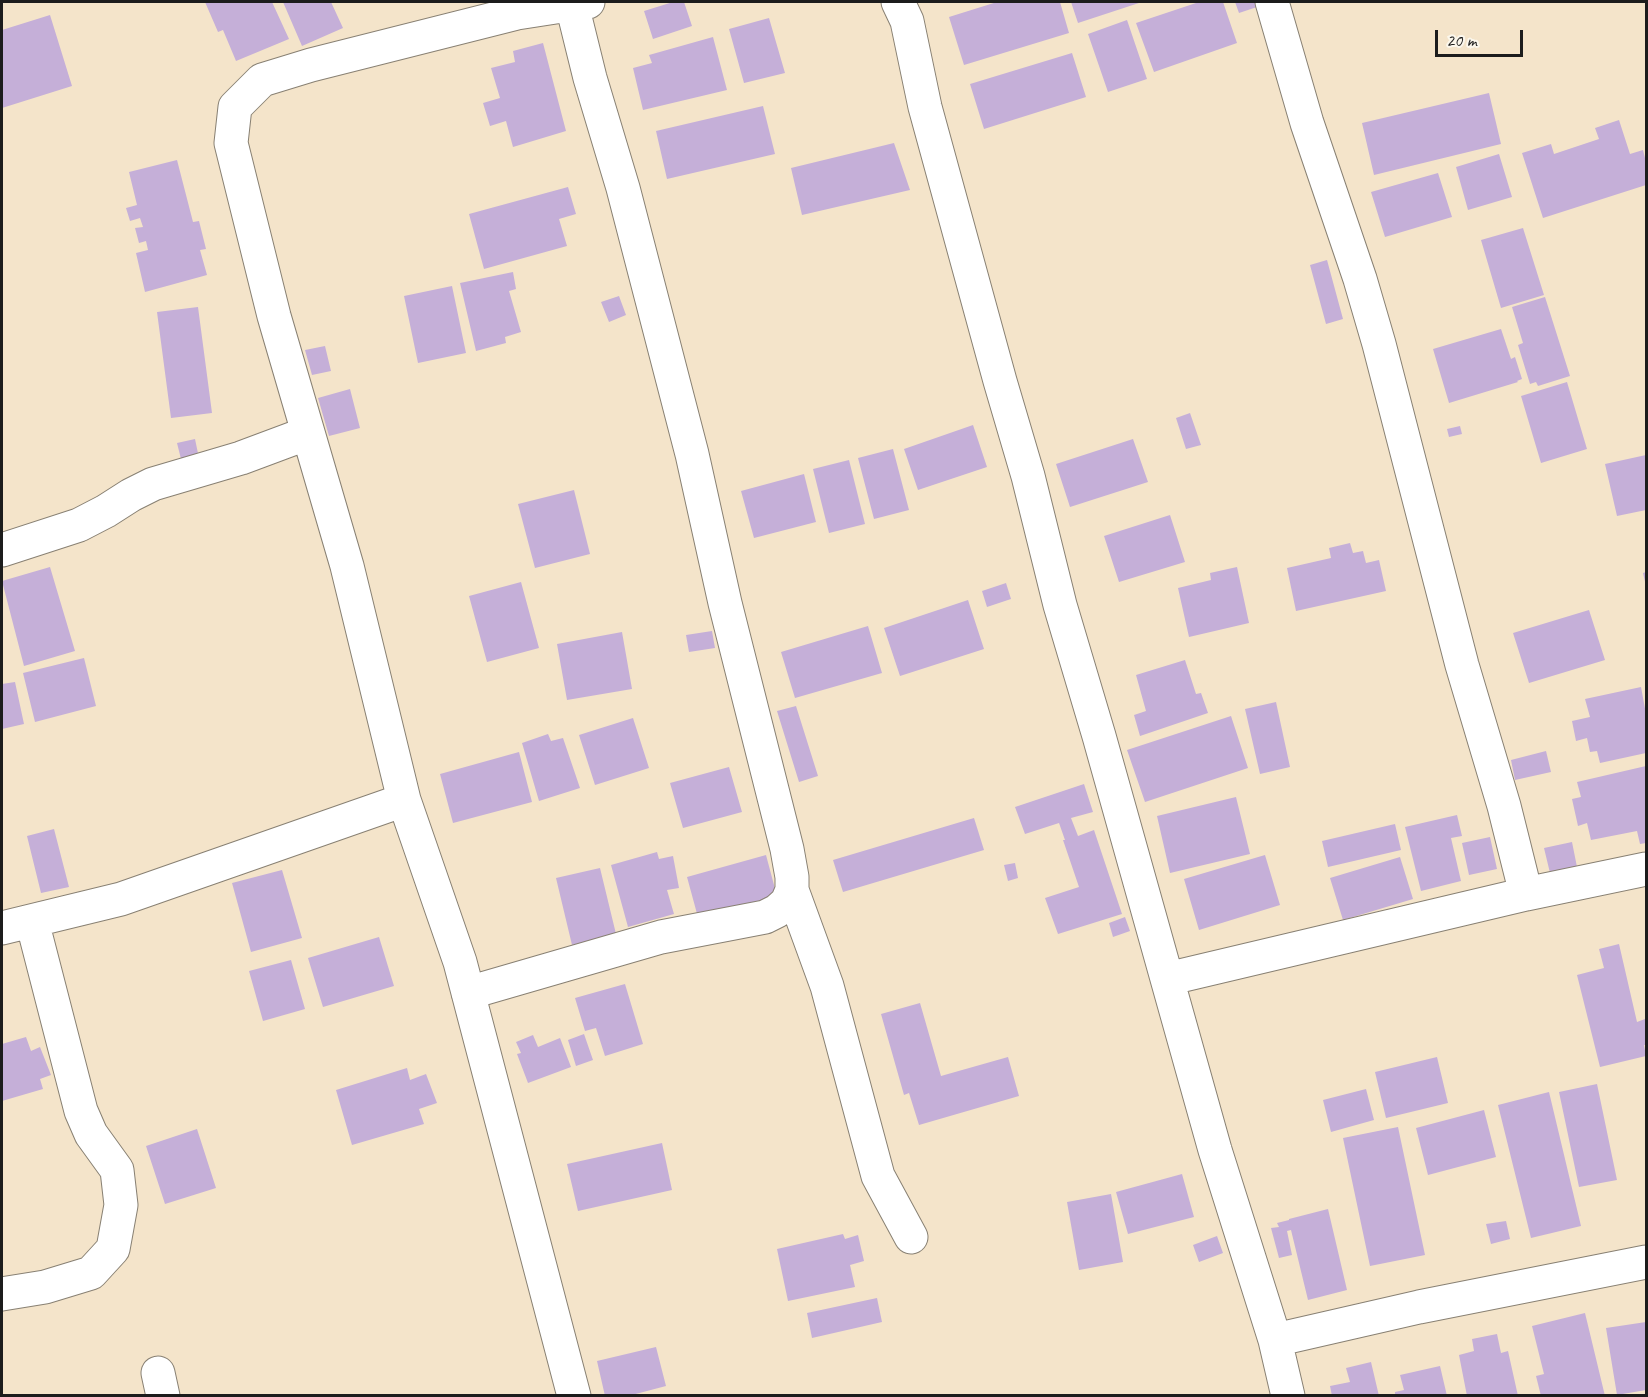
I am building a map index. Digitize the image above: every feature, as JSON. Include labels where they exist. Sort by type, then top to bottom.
[{"type":"street","points":[[898,2],[907,21],[925,107],[1028,476],[1060,605],[1096,725],[1215,1150],[1275,1340],[1288,1395]]},
{"type":"street","points":[[1272,2],[1307,123],[1360,279],[1379,344],[1462,665],[1504,806],[1526,894]]},
{"type":"street","points":[[574,1395],[460,962],[404,800],[347,566],[274,316],[231,143],[235,107],[262,80],[311,64],[517,13],[580,3],[590,78],[623,188],[692,454],[725,603],[787,849],[792,890],[827,986],[878,1176],[911,1237]]},
{"type":"street","points":[[2,550],[80,525],[153,484],[241,458],[308,433]]},
{"type":"street","points":[[2,1294],[45,1287],[91,1273],[113,1249],[121,1205],[117,1170],[91,1134],[81,1111],[16,925],[121,898],[404,800]]},
{"type":"street","points":[[1167,979],[1526,894],[1647,870]]},
{"type":"street","points":[[468,993],[661,937],[765,917],[777,911],[787,902],[792,890]]},
{"type":"street","points":[[1275,1340],[1419,1307],[1647,1262]]},
{"type":"building","points":[[205,2],[272,2],[289,39],[236,61],[223,30],[218,32]]},
{"type":"building","points":[[283,2],[331,2],[343,28],[302,46]]},
{"type":"building","points":[[673,2],[684,2],[692,26],[653,39],[644,11]]},
{"type":"building","points":[[997,2],[1060,2],[1069,33],[964,65],[949,17]]},
{"type":"building","points":[[1071,2],[1142,2],[1078,23]]},
{"type":"building","points":[[1199,2],[1223,2],[1237,43],[1154,72],[1136,23]]},
{"type":"building","points":[[1235,2],[1255,2],[1257,7],[1239,13]]},
{"type":"building","points":[[50,15],[72,86],[2,108],[2,30]]},
{"type":"building","points":[[769,18],[785,73],[744,83],[729,29]]},
{"type":"building","points":[[1127,20],[1147,79],[1108,92],[1088,34]]},
{"type":"building","points":[[713,37],[727,90],[643,110],[633,68],[652,63],[649,55]]},
{"type":"building","points":[[543,43],[566,131],[513,147],[506,121],[490,126],[483,103],[500,98],[491,68],[515,62],[513,51]]},
{"type":"building","points":[[1072,53],[1086,97],[984,129],[970,84]]},
{"type":"building","points":[[1489,93],[1501,144],[1374,175],[1362,123]]},
{"type":"building","points":[[763,106],[775,154],[667,179],[656,131]]},
{"type":"building","points":[[1619,120],[1630,154],[1643,150],[1646,162],[1646,185],[1543,218],[1522,153],[1551,144],[1554,154],[1599,139],[1595,128]]},
{"type":"building","points":[[894,143],[910,190],[802,215],[791,168]]},
{"type":"building","points":[[1499,154],[1512,197],[1468,210],[1456,167]]},
{"type":"building","points":[[177,160],[193,222],[199,221],[206,249],[200,250],[207,275],[145,292],[136,253],[148,250],[146,241],[139,243],[135,228],[143,227],[140,218],[130,221],[126,208],[137,205],[129,172]]},
{"type":"building","points":[[1438,173],[1452,217],[1385,237],[1371,192]]},
{"type":"building","points":[[568,187],[576,214],[559,219],[567,246],[484,269],[469,214]]},
{"type":"building","points":[[1523,228],[1544,295],[1501,308],[1481,240]]},
{"type":"building","points":[[1327,260],[1343,319],[1326,324],[1310,265]]},
{"type":"building","points":[[513,272],[516,289],[509,291],[521,332],[505,337],[506,343],[476,351],[460,283]]},
{"type":"building","points":[[452,286],[466,353],[418,363],[404,296]]},
{"type":"building","points":[[619,296],[626,315],[609,322],[601,302]]},
{"type":"building","points":[[1545,297],[1570,376],[1538,386],[1536,382],[1530,384],[1518,345],[1523,343],[1512,307]]},
{"type":"building","points":[[198,307],[212,413],[171,418],[157,312]]},
{"type":"building","points":[[1501,329],[1511,359],[1515,357],[1522,379],[1449,403],[1433,349]]},
{"type":"building","points":[[325,346],[331,371],[312,375],[305,350]]},
{"type":"building","points":[[1567,382],[1587,449],[1541,463],[1521,396]]},
{"type":"building","points":[[350,389],[360,428],[329,436],[318,398]]},
{"type":"building","points":[[1190,413],[1201,445],[1186,449],[1176,418]]},
{"type":"building","points":[[973,425],[987,467],[918,490],[904,449]]},
{"type":"building","points":[[1460,426],[1462,434],[1449,437],[1447,429]]},
{"type":"building","points":[[195,439],[200,463],[183,467],[177,443]]},
{"type":"building","points":[[1133,439],[1148,482],[1070,507],[1056,464]]},
{"type":"building","points":[[893,449],[909,510],[874,519],[858,458]]},
{"type":"building","points":[[1646,455],[1646,510],[1617,516],[1605,464]]},
{"type":"building","points":[[849,460],[865,524],[829,533],[813,469]]},
{"type":"building","points":[[804,474],[816,522],[754,538],[741,491]]},
{"type":"building","points":[[574,490],[590,554],[535,568],[518,504]]},
{"type":"building","points":[[1170,515],[1185,562],[1119,582],[1104,536]]},
{"type":"building","points":[[1350,543],[1353,553],[1363,551],[1366,563],[1379,560],[1386,591],[1296,611],[1287,568],[1331,558],[1329,548]]},
{"type":"building","points":[[50,567],[75,651],[24,666],[2,581]]},
{"type":"building","points":[[1237,567],[1249,623],[1189,637],[1178,588],[1211,580],[1210,573]]},
{"type":"building","points":[[521,582],[539,648],[487,662],[469,596]]},
{"type":"building","points":[[1006,583],[1011,599],[987,607],[982,591]]},
{"type":"building","points":[[968,600],[984,649],[900,676],[884,628]]},
{"type":"building","points":[[1589,610],[1605,660],[1529,683],[1513,633]]},
{"type":"building","points":[[868,626],[882,673],[795,698],[781,652]]},
{"type":"building","points":[[712,631],[715,648],[689,652],[686,635]]},
{"type":"building","points":[[622,632],[632,689],[567,700],[557,644]]},
{"type":"building","points":[[84,658],[96,706],[35,722],[23,673]]},
{"type":"building","points":[[1185,660],[1196,694],[1201,693],[1208,713],[1140,736],[1134,715],[1146,711],[1136,675]]},
{"type":"building","points":[[15,682],[24,724],[2,729],[2,684]]},
{"type":"building","points":[[1641,687],[1646,714],[1646,753],[1600,763],[1597,751],[1590,752],[1587,738],[1576,741],[1572,721],[1590,717],[1585,699]]},
{"type":"building","points":[[1276,702],[1290,767],[1260,774],[1245,709]]},
{"type":"building","points":[[796,706],[818,776],[799,782],[777,711]]},
{"type":"building","points":[[1231,716],[1248,768],[1145,802],[1127,750]]},
{"type":"building","points":[[633,718],[649,768],[595,785],[579,735]]},
{"type":"building","points":[[548,734],[551,741],[563,738],[580,788],[539,801],[522,743]]},
{"type":"building","points":[[1546,751],[1551,772],[1515,780],[1511,760]]},
{"type":"building","points":[[519,752],[532,802],[453,823],[440,774]]},
{"type":"building","points":[[1646,766],[1646,843],[1640,844],[1637,831],[1591,840],[1587,823],[1578,826],[1572,799],[1581,797],[1577,782]]},
{"type":"building","points":[[729,767],[742,812],[683,828],[670,783]]},
{"type":"building","points":[[1084,784],[1093,812],[1071,818],[1078,836],[1094,830],[1122,914],[1058,934],[1045,898],[1079,887],[1063,840],[1065,840],[1059,823],[1025,834],[1015,807]]},
{"type":"building","points":[[1236,797],[1250,854],[1170,873],[1157,816]]},
{"type":"building","points":[[1457,815],[1462,836],[1451,838],[1461,881],[1421,891],[1405,827]]},
{"type":"building","points":[[974,818],[984,850],[843,892],[833,860]]},
{"type":"building","points":[[1395,824],[1401,850],[1328,867],[1322,841]]},
{"type":"building","points":[[54,829],[69,887],[41,893],[27,836]]},
{"type":"building","points":[[1490,837],[1497,869],[1469,875],[1462,843]]},
{"type":"building","points":[[1572,842],[1577,867],[1550,873],[1544,848]]},
{"type":"building","points":[[657,852],[659,859],[673,856],[679,888],[667,890],[674,914],[628,927],[611,865]]},
{"type":"building","points":[[766,855],[778,900],[699,921],[687,877]]},
{"type":"building","points":[[1265,855],[1280,905],[1199,930],[1184,879]]},
{"type":"building","points":[[1400,857],[1413,899],[1343,920],[1330,878]]},
{"type":"building","points":[[1015,863],[1018,878],[1008,881],[1004,865]]},
{"type":"building","points":[[600,868],[616,934],[572,945],[556,878]]},
{"type":"building","points":[[282,870],[302,938],[251,952],[232,883]]},
{"type":"building","points":[[1125,917],[1130,931],[1113,937],[1109,923]]},
{"type":"building","points":[[379,937],[394,986],[323,1007],[308,958]]},
{"type":"building","points":[[1619,944],[1637,1022],[1645,1019],[1646,1023],[1646,1045],[1644,1045],[1646,1056],[1600,1067],[1577,975],[1604,968],[1599,949]]},
{"type":"building","points":[[291,960],[305,1009],[263,1021],[249,971]]},
{"type":"building","points":[[625,984],[643,1044],[605,1056],[596,1028],[585,1031],[575,998]]},
{"type":"building","points":[[920,1003],[941,1076],[1008,1057],[1019,1096],[919,1125],[909,1093],[904,1095],[881,1014]]},
{"type":"building","points":[[584,1034],[593,1060],[576,1066],[568,1040]]},
{"type":"building","points":[[533,1035],[538,1047],[560,1038],[571,1067],[528,1083],[517,1054],[521,1053],[516,1042]]},
{"type":"building","points":[[26,1037],[31,1051],[40,1047],[51,1075],[40,1079],[43,1089],[2,1101],[2,1044]]},
{"type":"building","points":[[1437,1057],[1448,1103],[1386,1118],[1375,1072]]},
{"type":"building","points":[[407,1068],[410,1080],[426,1074],[437,1103],[419,1109],[424,1124],[352,1145],[336,1090]]},
{"type":"building","points":[[1597,1084],[1617,1180],[1579,1187],[1559,1092]]},
{"type":"building","points":[[1366,1089],[1374,1120],[1331,1132],[1323,1100]]},
{"type":"building","points":[[1549,1092],[1581,1226],[1531,1238],[1498,1105]]},
{"type":"building","points":[[1484,1110],[1496,1157],[1428,1175],[1416,1128]]},
{"type":"building","points":[[1398,1127],[1425,1255],[1370,1266],[1343,1138]]},
{"type":"building","points":[[197,1129],[216,1188],[165,1204],[146,1146]]},
{"type":"building","points":[[662,1143],[672,1190],[578,1211],[567,1164]]},
{"type":"building","points":[[1182,1174],[1194,1217],[1128,1234],[1116,1192]]},
{"type":"building","points":[[1111,1194],[1123,1262],[1079,1270],[1067,1202]]},
{"type":"building","points":[[1328,1209],[1347,1290],[1308,1300],[1291,1230],[1287,1231],[1292,1255],[1279,1258],[1271,1228],[1279,1227],[1277,1223],[1289,1219]]},
{"type":"building","points":[[1506,1221],[1510,1239],[1491,1244],[1486,1224]]},
{"type":"building","points":[[843,1234],[845,1239],[858,1235],[864,1261],[850,1265],[855,1287],[788,1301],[777,1249]]},
{"type":"building","points":[[1217,1236],[1223,1253],[1199,1262],[1193,1245]]},
{"type":"building","points":[[877,1298],[882,1322],[812,1338],[807,1313]]},
{"type":"building","points":[[1585,1313],[1605,1396],[1541,1396],[1536,1376],[1544,1374],[1532,1326]]},
{"type":"building","points":[[1646,1322],[1646,1390],[1617,1395],[1606,1328]]},
{"type":"building","points":[[1497,1334],[1501,1353],[1508,1351],[1518,1396],[1467,1396],[1459,1355],[1474,1351],[1472,1339]]},
{"type":"building","points":[[656,1347],[666,1386],[628,1396],[605,1396],[597,1361]]},
{"type":"building","points":[[1371,1362],[1379,1396],[1332,1396],[1330,1386],[1350,1382],[1346,1368]]},
{"type":"building","points":[[1440,1366],[1447,1396],[1395,1396],[1395,1392],[1404,1390],[1400,1375]]}]
